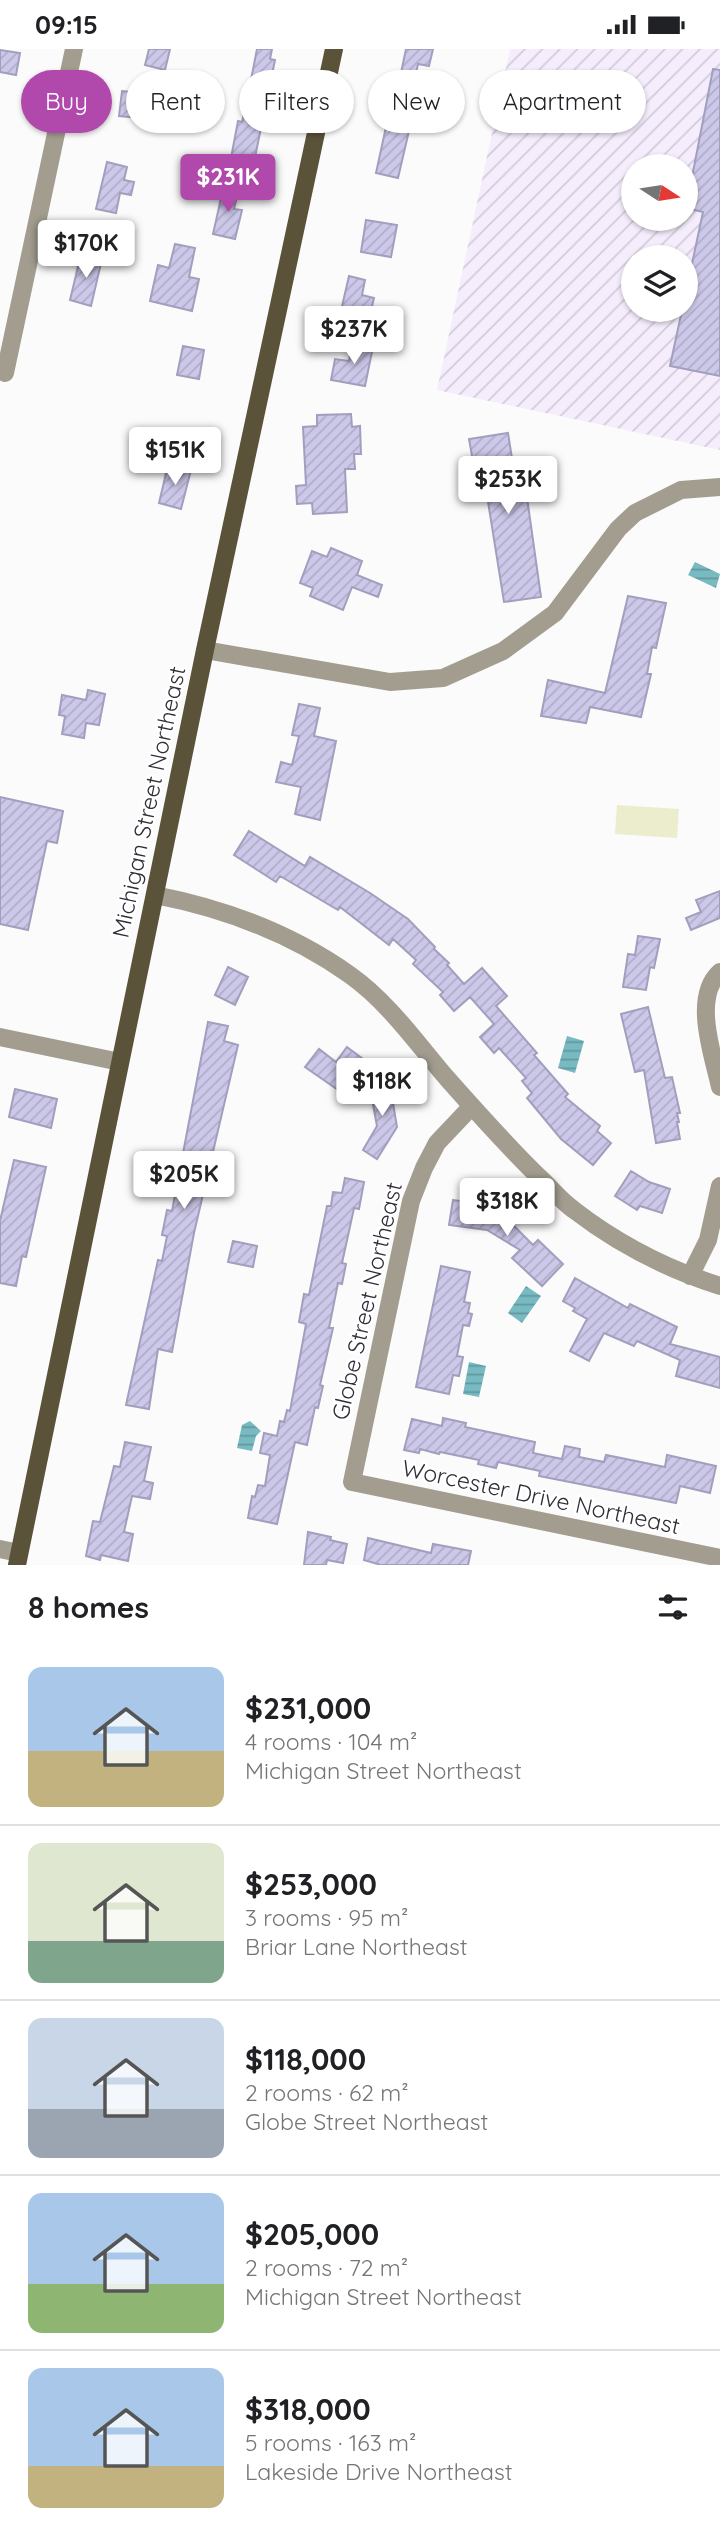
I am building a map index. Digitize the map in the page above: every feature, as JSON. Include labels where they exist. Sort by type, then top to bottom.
[{"type":"main road","name":"Michigan Street Northeast","points":[[18,1559],[205,650],[334,49]]},
{"type":"street","points":[[5,373],[74,49]]},
{"type":"street","points":[[205,650],[390,682],[443,678],[503,651],[555,613],[618,529],[635,513],[681,490],[720,487]]},
{"type":"street","points":[[155,895],[203,905],[279,932],[351,976],[383,1004],[508,1147],[572,1209],[617,1240],[690,1276],[720,1286]]},
{"type":"street","points":[[720,972],[708,988],[705,999],[720,1087]]},
{"type":"street","points":[[0,1037],[120,1062]]},
{"type":"street","name":"Globe Street Northeast","points":[[352,1482],[411,1201],[424,1168],[438,1143],[472,1106]]},
{"type":"street","points":[[690,1276],[708,1240],[720,1186]]},
{"type":"street","name":"Worcester Drive Northeast","points":[[352,1482],[720,1558]]},
{"type":"street","points":[[0,1549],[18,1559]]},
{"type":"shaded area","points":[[510,49],[720,49],[720,450],[437,390],[492,133],[646,133],[646,70],[506,70]]},
{"type":"green space","points":[[617,805],[679,809],[677,838],[615,834]]},
{"type":"water","points":[[695,562],[720,574],[716,588],[688,575]]},
{"type":"water","points":[[567,1036],[584,1041],[575,1073],[558,1068]]},
{"type":"water","points":[[526,1286],[541,1296],[522,1323],[508,1313]]},
{"type":"water","points":[[469,1362],[486,1366],[479,1397],[463,1394]]},
{"type":"water","points":[[250,1421],[261,1431],[256,1436],[252,1451],[237,1448],[242,1425]]},
{"type":"building","points":[[149,49],[170,49],[165,70],[145,65]]},
{"type":"building","points":[[257,49],[272,49],[270,59],[275,60],[273,70],[253,70]]},
{"type":"building","points":[[406,49],[433,49],[429,66],[418,64],[417,70],[402,70]]},
{"type":"building","points":[[0,50],[20,53],[16,75],[0,72]]},
{"type":"building","points":[[713,69],[720,70],[720,376],[670,366],[679,322],[698,322],[696,245],[703,212],[698,211],[696,154]]},
{"type":"building","points":[[122,91],[126,91],[126,117],[119,116]]},
{"type":"building","points":[[238,121],[239,133],[260,133],[254,162],[231,158]]},
{"type":"building","points":[[385,133],[408,133],[398,178],[376,173]]},
{"type":"building","points":[[107,162],[127,167],[124,180],[134,182],[131,195],[120,193],[116,213],[96,209]]},
{"type":"building","points":[[224,185],[239,188],[234,209],[242,210],[235,239],[213,234]]},
{"type":"building","points":[[366,220],[397,225],[391,257],[361,252]]},
{"type":"building","points":[[175,244],[195,248],[189,277],[199,279],[192,311],[150,301],[158,265],[169,268]]},
{"type":"building","points":[[81,254],[102,259],[91,306],[70,300]]},
{"type":"building","points":[[349,276],[365,280],[362,295],[374,298],[365,334],[337,328]]},
{"type":"building","points":[[352,343],[373,347],[365,386],[331,380],[335,359],[349,361]]},
{"type":"building","points":[[183,346],[204,350],[199,379],[177,375]]},
{"type":"building","points":[[351,414],[352,427],[360,426],[361,454],[354,454],[355,469],[345,469],[347,512],[313,514],[312,503],[297,504],[296,486],[306,485],[303,427],[317,426],[317,415]]},
{"type":"building","points":[[508,433],[514,471],[523,469],[541,597],[504,602],[485,483],[477,484],[469,439]]},
{"type":"building","points":[[168,465],[191,470],[181,509],[159,503]]},
{"type":"building","points":[[331,548],[362,561],[357,575],[382,585],[378,597],[352,587],[343,610],[310,596],[313,588],[300,583],[312,551],[327,557]]},
{"type":"building","points":[[628,596],[666,603],[656,648],[652,647],[647,674],[651,674],[641,717],[590,707],[586,723],[541,716],[548,680],[605,693]]},
{"type":"building","points":[[88,690],[105,694],[99,725],[86,723],[84,738],[62,734],[65,716],[59,715],[62,695],[86,700]]},
{"type":"building","points":[[299,704],[320,708],[314,736],[336,741],[320,820],[295,814],[301,787],[276,782],[281,762],[292,765],[299,736],[292,735]]},
{"type":"building","points":[[0,797],[63,811],[57,843],[47,841],[28,930],[0,924]]},
{"type":"building","points":[[249,831],[305,866],[310,857],[408,919],[449,963],[447,965],[464,984],[482,968],[507,996],[496,1006],[537,1053],[534,1055],[568,1094],[565,1097],[600,1126],[597,1131],[611,1143],[593,1165],[561,1139],[527,1098],[532,1093],[522,1081],[526,1078],[499,1048],[494,1053],[480,1037],[494,1024],[470,997],[454,1011],[440,995],[443,992],[413,964],[416,960],[393,939],[389,945],[340,907],[338,910],[280,876],[276,882],[234,855]]},
{"type":"building","points":[[720,891],[720,918],[691,930],[686,918],[701,912],[696,900]]},
{"type":"building","points":[[638,936],[660,939],[654,968],[650,967],[646,990],[623,987],[628,954],[635,955]]},
{"type":"building","points":[[228,967],[248,977],[235,1005],[215,995]]},
{"type":"building","points":[[648,1007],[665,1078],[672,1077],[680,1113],[677,1113],[677,1122],[680,1139],[656,1143],[644,1070],[635,1072],[621,1014]]},
{"type":"building","points":[[208,1022],[228,1026],[224,1041],[238,1045],[194,1233],[172,1352],[158,1349],[149,1409],[126,1405],[158,1260],[162,1261],[167,1236],[162,1235],[167,1210],[172,1211]]},
{"type":"building","points":[[347,1047],[367,1062],[344,1094],[305,1067],[319,1049],[336,1062]]},
{"type":"building","points":[[389,1079],[397,1127],[377,1159],[363,1150],[377,1126],[369,1083]]},
{"type":"building","points":[[15,1089],[57,1099],[51,1128],[9,1117]]},
{"type":"building","points":[[14,1160],[46,1167],[26,1257],[22,1256],[16,1286],[0,1283],[0,1221]]},
{"type":"building","points":[[631,1171],[649,1182],[670,1189],[662,1213],[640,1206],[637,1210],[615,1196]]},
{"type":"building","points":[[345,1178],[364,1182],[359,1209],[354,1208],[342,1263],[346,1264],[342,1284],[338,1283],[329,1328],[333,1328],[320,1385],[323,1386],[318,1408],[315,1407],[307,1445],[295,1442],[277,1524],[248,1518],[252,1496],[255,1497],[258,1485],[265,1486],[270,1455],[260,1453],[264,1433],[277,1436],[280,1421],[284,1422],[287,1410],[290,1411],[306,1324],[299,1322],[304,1294],[309,1295],[327,1206],[331,1206],[333,1192],[342,1193]]},
{"type":"building","points":[[453,1200],[494,1206],[533,1245],[538,1240],[563,1264],[542,1286],[512,1258],[520,1250],[487,1230],[449,1225]]},
{"type":"building","points":[[233,1241],[257,1246],[253,1267],[228,1262]]},
{"type":"building","points":[[441,1266],[470,1272],[464,1302],[470,1303],[468,1313],[472,1314],[469,1326],[463,1325],[457,1356],[463,1357],[459,1376],[453,1375],[449,1394],[416,1387]]},
{"type":"building","points":[[575,1278],[628,1308],[630,1304],[677,1327],[670,1344],[720,1357],[720,1388],[676,1376],[680,1360],[637,1341],[634,1346],[604,1333],[589,1361],[570,1351],[587,1319],[563,1301]]},
{"type":"building","points":[[443,1418],[466,1423],[465,1427],[535,1442],[533,1453],[562,1459],[565,1446],[580,1449],[579,1457],[604,1462],[606,1455],[665,1467],[667,1455],[716,1466],[710,1493],[680,1486],[676,1503],[539,1476],[540,1471],[498,1462],[496,1468],[478,1464],[479,1460],[440,1452],[439,1454],[420,1449],[419,1453],[404,1450],[412,1419],[442,1426]]},
{"type":"building","points":[[125,1442],[151,1447],[144,1481],[153,1483],[150,1499],[132,1496],[124,1532],[133,1534],[128,1561],[101,1555],[100,1560],[86,1556],[93,1521],[100,1522],[114,1466],[120,1467]]},
{"type":"building","points":[[308,1532],[347,1544],[343,1563],[327,1560],[326,1565],[304,1565]]},
{"type":"building","points":[[368,1538],[431,1553],[433,1544],[471,1551],[468,1565],[381,1565],[364,1560]]}]
